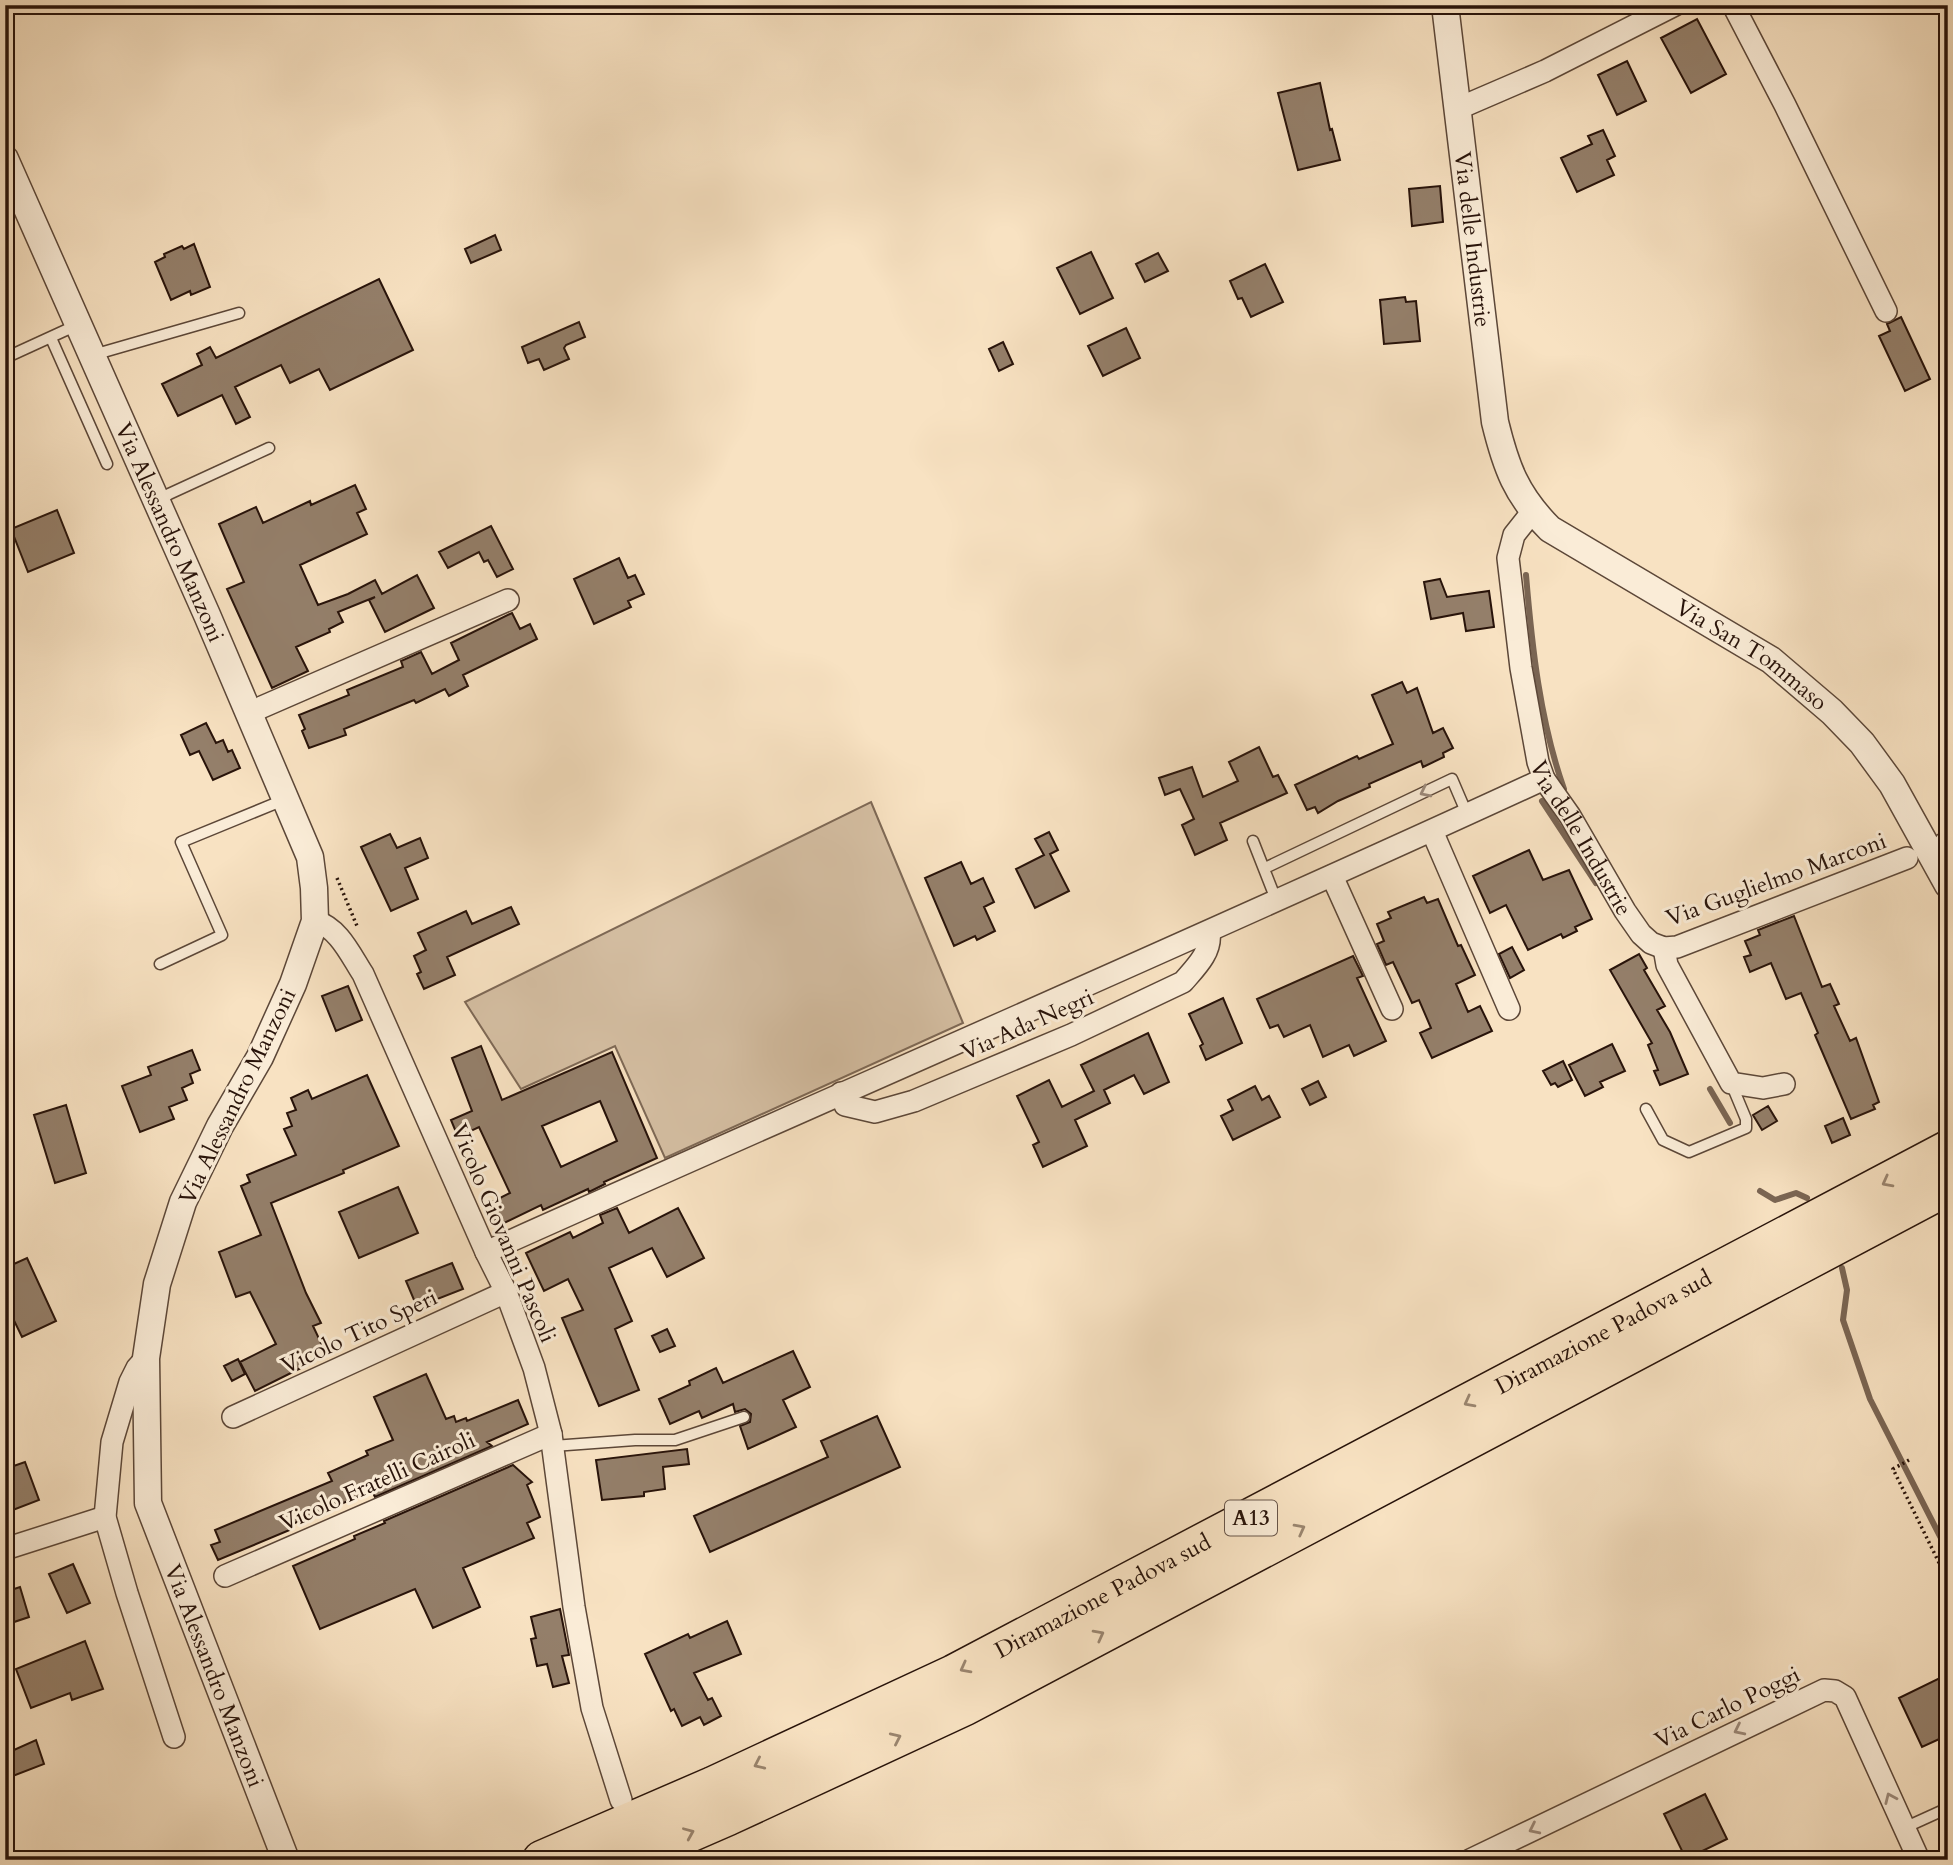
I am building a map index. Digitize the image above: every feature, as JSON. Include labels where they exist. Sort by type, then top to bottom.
[{"type":"highway","name":"Diramazione Padova sud","points":[[542,1860],[713,1786],[954,1674],[1948,1150]]},
{"type":"highway","name":"Diramazione Padova sud","points":[[627,1860],[965,1706],[1948,1186]]},
{"type":"street","name":"Via delle Industrie","points":[[1445,5],[1495,422],[1509,472]]},
{"type":"street","points":[[1457,109],[1545,71],[1675,5]]},
{"type":"street","points":[[1733,5],[1886,311]]},
{"type":"street","name":"Via Alessandro Manzoni","points":[[5,159],[310,857],[315,920],[293,984],[260,1057],[220,1126],[183,1202],[157,1284],[146,1358],[148,1503],[286,1860]]},
{"type":"street","name":"Via San Tommaso","points":[[1509,472],[1533,512],[1550,529],[1771,660],[1832,712],[1861,743],[1892,784],[1948,885]]},
{"type":"street","name":"Via delle Industrie","points":[[1533,512],[1514,535],[1508,558],[1521,668],[1538,762],[1544,779],[1570,816],[1625,911],[1641,934],[1651,943],[1664,948]]},
{"type":"street","points":[[250,715],[262,706],[508,600]]},
{"type":"street","name":"Via Ada Negri","points":[[486,1252],[841,1093],[1209,933],[1544,779]]},
{"type":"street","points":[[1432,831],[1510,1009]]},
{"type":"street","name":"Via Guglielmo Marconi","points":[[1664,948],[1677,947],[1907,858]]},
{"type":"street","points":[[1332,876],[1392,1009]]},
{"type":"street","name":"Vicolo Giovanni Pascoli","points":[[315,920],[326,924],[338,935],[363,974],[506,1292],[534,1368],[552,1440],[574,1607],[592,1708],[621,1800]]},
{"type":"street","name":"Via Ada Negri","points":[[841,1093],[845,1105],[875,1112],[914,1101],[1014,1060],[1183,982],[1205,956],[1210,941],[1209,933]]},
{"type":"street","points":[[1664,948],[1667,965],[1731,1083],[1763,1088],[1784,1084]]},
{"type":"street","name":"Vicolo Tito Speri","points":[[233,1418],[506,1292]]},
{"type":"street","points":[[146,1358],[130,1382],[112,1442],[105,1517],[174,1737]]},
{"type":"street","name":"Vicolo Fratelli Cairoli","points":[[225,1576],[552,1440]]},
{"type":"street","points":[[5,1549],[105,1517]]},
{"type":"street","name":"Via Carlo Poggi","points":[[1470,1860],[1824,1690],[1835,1691],[1845,1697],[1903,1828],[1929,1859]]},
{"type":"lane","points":[[91,356],[239,313]]},
{"type":"lane","points":[[5,358],[78,326]]},
{"type":"lane","points":[[51,338],[107,464]]},
{"type":"lane","points":[[156,503],[169,494],[270,448]]},
{"type":"lane","points":[[1265,868],[1452,779],[1467,814]]},
{"type":"lane","points":[[160,964],[222,936],[181,842],[286,799]]},
{"type":"lane","points":[[1253,841],[1277,902]]},
{"type":"lane","points":[[1646,1109],[1663,1140],[1689,1152],[1746,1128],[1746,1119],[1731,1083]]},
{"type":"lane","points":[[552,1440],[675,1440],[744,1417]]},
{"type":"lane","points":[[1903,1828],[1948,1808]]},
{"type":"path","points":[[1909,1460],[1892,1469],[1948,1581]]},
{"type":"path","points":[[1929,1859],[1948,1855]]},
{"type":"shaded area","points":[[871,802],[963,1023],[665,1158],[615,1046],[521,1089],[465,1002]]},
{"type":"building","points":[[1697,19],[1726,74],[1691,93],[1661,38]]},
{"type":"building","points":[[1627,61],[1646,101],[1617,115],[1598,75]]},
{"type":"building","points":[[1320,83],[1330,130],[1332,129],[1340,160],[1298,170],[1278,93]]},
{"type":"building","points":[[1603,130],[1615,156],[1607,160],[1614,175],[1577,192],[1561,158],[1592,144],[1588,136]]},
{"type":"building","points":[[1440,186],[1443,222],[1412,226],[1409,189]]},
{"type":"building","points":[[495,235],[501,250],[471,263],[465,249]]},
{"type":"building","points":[[194,244],[210,287],[191,295],[190,291],[171,300],[155,262],[165,257],[164,254]]},
{"type":"building","points":[[1091,252],[1113,298],[1080,314],[1057,268]]},
{"type":"building","points":[[1158,253],[1168,271],[1145,282],[1136,264]]},
{"type":"building","points":[[1265,264],[1283,302],[1251,317],[1242,298],[1238,299],[1230,281]]},
{"type":"building","points":[[379,279],[413,350],[330,390],[319,369],[290,383],[281,365],[235,387],[250,417],[236,424],[222,395],[178,416],[162,384],[202,365],[197,354],[210,347],[216,358]]},
{"type":"building","points":[[1405,297],[1406,302],[1416,301],[1420,341],[1384,344],[1380,300]]},
{"type":"building","points":[[1901,317],[1930,379],[1905,391],[1879,336],[1890,331],[1887,324]]},
{"type":"building","points":[[579,322],[585,337],[566,345],[564,348],[569,359],[544,370],[539,359],[528,363],[522,347]]},
{"type":"building","points":[[1126,328],[1140,358],[1103,376],[1088,346]]},
{"type":"building","points":[[1003,342],[1013,364],[999,371],[989,349]]},
{"type":"building","points":[[355,485],[366,509],[357,513],[367,534],[300,565],[318,605],[375,580],[382,594],[417,575],[434,608],[385,632],[369,600],[375,597],[338,612],[343,622],[329,629],[330,632],[296,647],[308,671],[272,688],[227,589],[244,582],[219,524],[256,507],[263,523],[310,501],[311,505]]},
{"type":"building","points":[[57,510],[74,553],[28,572],[11,529]]},
{"type":"building","points":[[491,526],[513,569],[497,577],[488,560],[484,562],[479,552],[448,568],[439,552]]},
{"type":"building","points":[[619,558],[628,578],[635,575],[644,594],[628,601],[631,607],[594,624],[574,579]]},
{"type":"building","points":[[1440,579],[1447,597],[1489,591],[1494,627],[1466,631],[1463,613],[1431,619],[1424,582]]},
{"type":"building","points":[[512,613],[520,629],[530,624],[537,639],[463,675],[468,686],[449,696],[445,689],[416,703],[414,700],[344,729],[346,735],[309,748],[299,715],[349,695],[347,690],[403,667],[401,661],[421,652],[432,674],[459,660],[451,643]]},
{"type":"building","points":[[1402,682],[1407,693],[1417,688],[1433,733],[1443,728],[1453,748],[1443,753],[1444,757],[1423,767],[1421,761],[1369,784],[1370,787],[1318,813],[1315,807],[1307,810],[1295,785],[1357,756],[1359,759],[1393,744],[1372,695]]},
{"type":"building","points":[[206,723],[216,743],[223,740],[228,752],[232,750],[240,768],[213,780],[199,751],[190,755],[181,735]]},
{"type":"building","points":[[1259,747],[1273,777],[1278,775],[1287,793],[1220,823],[1227,840],[1195,855],[1182,825],[1194,819],[1180,789],[1165,795],[1159,778],[1192,767],[1203,797],[1238,781],[1229,762]]},
{"type":"building","points":[[1049,832],[1058,850],[1050,854],[1069,891],[1035,908],[1016,869],[1044,855],[1035,839]]},
{"type":"building","points":[[390,834],[397,848],[420,838],[428,858],[405,868],[418,899],[391,911],[361,847]]},
{"type":"building","points":[[1529,850],[1543,880],[1569,870],[1592,919],[1575,927],[1577,931],[1563,938],[1561,934],[1528,950],[1506,905],[1490,913],[1473,876]]},
{"type":"building","points":[[961,862],[971,884],[983,878],[994,902],[984,907],[995,931],[977,940],[975,936],[954,946],[925,878]]},
{"type":"building","points":[[1424,897],[1427,903],[1438,899],[1458,946],[1461,945],[1475,975],[1456,984],[1468,1012],[1480,1006],[1492,1031],[1432,1058],[1420,1033],[1431,1028],[1419,1000],[1412,1003],[1393,962],[1386,965],[1377,944],[1384,941],[1377,924],[1391,918],[1388,912]]},
{"type":"building","points":[[511,907],[519,924],[447,957],[455,975],[424,989],[417,974],[421,972],[414,956],[426,950],[418,933],[466,911],[472,924]]},
{"type":"building","points":[[1794,916],[1822,987],[1830,984],[1839,1004],[1834,1006],[1850,1041],[1856,1038],[1879,1102],[1873,1105],[1875,1109],[1851,1119],[1815,1035],[1818,1033],[1801,993],[1786,999],[1771,963],[1750,972],[1744,957],[1751,955],[1745,941],[1760,935],[1758,930]]},
{"type":"building","points":[[1512,947],[1524,970],[1510,978],[1499,954]]},
{"type":"building","points":[[1639,954],[1647,968],[1644,970],[1665,1006],[1657,1010],[1670,1032],[1688,1074],[1660,1085],[1654,1071],[1658,1070],[1648,1045],[1652,1043],[1610,970]]},
{"type":"building","points":[[1353,956],[1363,976],[1357,978],[1386,1041],[1354,1056],[1349,1045],[1323,1057],[1310,1025],[1284,1037],[1278,1025],[1270,1028],[1257,999]]},
{"type":"building","points":[[348,986],[362,1020],[336,1031],[322,996]]},
{"type":"building","points":[[1223,998],[1242,1043],[1206,1060],[1200,1046],[1203,1044],[1189,1014]]},
{"type":"building","points":[[1148,1033],[1169,1082],[1144,1094],[1134,1075],[1104,1090],[1110,1103],[1075,1120],[1087,1146],[1043,1167],[1033,1145],[1039,1142],[1017,1096],[1049,1080],[1062,1107],[1094,1091],[1081,1065]]},
{"type":"building","points":[[1612,1044],[1625,1071],[1600,1082],[1603,1087],[1585,1096],[1569,1065]]},
{"type":"building","points":[[481,1046],[502,1100],[612,1052],[657,1158],[604,1182],[605,1184],[589,1192],[588,1189],[543,1210],[541,1205],[498,1226],[488,1204],[510,1193],[479,1127],[458,1137],[451,1120],[472,1111],[452,1058]],"holes":[[[600,1101],[617,1141],[561,1167],[542,1126]]]},
{"type":"building","points":[[192,1050],[200,1070],[190,1074],[193,1083],[182,1088],[187,1100],[169,1107],[174,1119],[140,1132],[122,1086],[151,1075],[148,1067]]},
{"type":"building","points":[[1563,1061],[1572,1080],[1558,1087],[1555,1083],[1551,1085],[1543,1071]]},
{"type":"building","points":[[367,1075],[399,1146],[343,1170],[344,1173],[271,1203],[306,1293],[321,1323],[313,1326],[323,1347],[305,1357],[309,1364],[255,1391],[240,1362],[276,1344],[250,1292],[236,1297],[219,1252],[261,1235],[241,1186],[250,1182],[247,1175],[296,1155],[284,1129],[292,1126],[287,1113],[296,1110],[291,1098],[308,1090],[312,1099]]},
{"type":"building","points":[[1318,1081],[1326,1097],[1310,1105],[1302,1089]]},
{"type":"building","points":[[1255,1086],[1262,1100],[1269,1096],[1280,1117],[1233,1140],[1221,1116],[1233,1110],[1228,1100]]},
{"type":"building","points":[[66,1105],[86,1173],[55,1183],[34,1115]]},
{"type":"building","points":[[1768,1106],[1777,1121],[1762,1130],[1753,1115]]},
{"type":"building","points":[[1843,1118],[1850,1135],[1832,1143],[1825,1126]]},
{"type":"building","points":[[398,1187],[418,1233],[359,1258],[339,1212]]},
{"type":"building","points":[[617,1208],[629,1233],[678,1208],[704,1258],[667,1277],[652,1248],[609,1268],[632,1321],[615,1329],[639,1390],[599,1406],[562,1318],[583,1310],[568,1279],[544,1291],[526,1253],[570,1232],[573,1238],[603,1223],[600,1215]]},
{"type":"building","points":[[27,1258],[56,1321],[22,1337],[5,1302],[5,1268]]},
{"type":"building","points":[[452,1263],[463,1289],[417,1307],[406,1281]]},
{"type":"building","points":[[667,1329],[675,1346],[660,1352],[652,1336]]},
{"type":"building","points":[[793,1351],[810,1387],[783,1400],[796,1427],[748,1449],[740,1426],[750,1422],[751,1414],[745,1409],[735,1412],[733,1404],[702,1418],[699,1411],[670,1424],[659,1399],[690,1385],[689,1381],[716,1368],[723,1383]]},
{"type":"building","points":[[238,1359],[245,1374],[232,1381],[224,1366]]},
{"type":"building","points":[[426,1374],[446,1419],[454,1416],[456,1422],[466,1418],[467,1421],[518,1400],[528,1424],[487,1442],[492,1446],[375,1497],[372,1491],[290,1525],[292,1529],[218,1560],[211,1545],[220,1542],[215,1530],[332,1481],[328,1473],[368,1455],[366,1451],[393,1440],[374,1397]]},
{"type":"building","points":[[877,1416],[900,1467],[710,1552],[694,1516],[828,1457],[821,1441]]},
{"type":"building","points":[[687,1449],[689,1464],[663,1467],[665,1489],[644,1492],[644,1496],[602,1500],[596,1460]]},
{"type":"building","points":[[25,1462],[39,1500],[5,1513],[5,1469]]},
{"type":"building","points":[[513,1465],[532,1482],[527,1485],[540,1517],[527,1523],[534,1538],[463,1568],[480,1607],[433,1628],[415,1589],[320,1629],[293,1566],[355,1539],[354,1536],[385,1523],[384,1521]]},
{"type":"building","points":[[73,1564],[90,1603],[67,1613],[49,1574]]},
{"type":"building","points":[[20,1587],[29,1617],[5,1625],[5,1592]]},
{"type":"building","points":[[560,1609],[569,1655],[562,1656],[569,1683],[553,1687],[547,1664],[537,1666],[531,1639],[536,1638],[531,1617]]},
{"type":"building","points":[[727,1621],[741,1654],[694,1673],[708,1700],[712,1698],[721,1716],[704,1725],[700,1717],[682,1726],[674,1709],[671,1711],[645,1654],[688,1634],[690,1638]]},
{"type":"building","points":[[85,1641],[103,1689],[72,1700],[70,1693],[31,1708],[16,1669]]},
{"type":"building","points":[[1948,1674],[1948,1735],[1922,1747],[1899,1698]]},
{"type":"building","points":[[36,1740],[44,1764],[5,1779],[5,1754]]},
{"type":"building","points":[[1705,1794],[1727,1839],[1686,1859],[1664,1814]]},
{"type":"waterway","points":[[1526,575],[1534,656],[1543,710],[1564,789]]},
{"type":"waterway","points":[[1542,801],[1596,883]]},
{"type":"waterway","points":[[1710,1089],[1730,1123]]},
{"type":"waterway","points":[[1760,1191],[1775,1200],[1796,1193],[1807,1198]]},
{"type":"waterway","points":[[1842,1268],[1847,1290],[1843,1320],[1870,1399],[1948,1552]]}]
